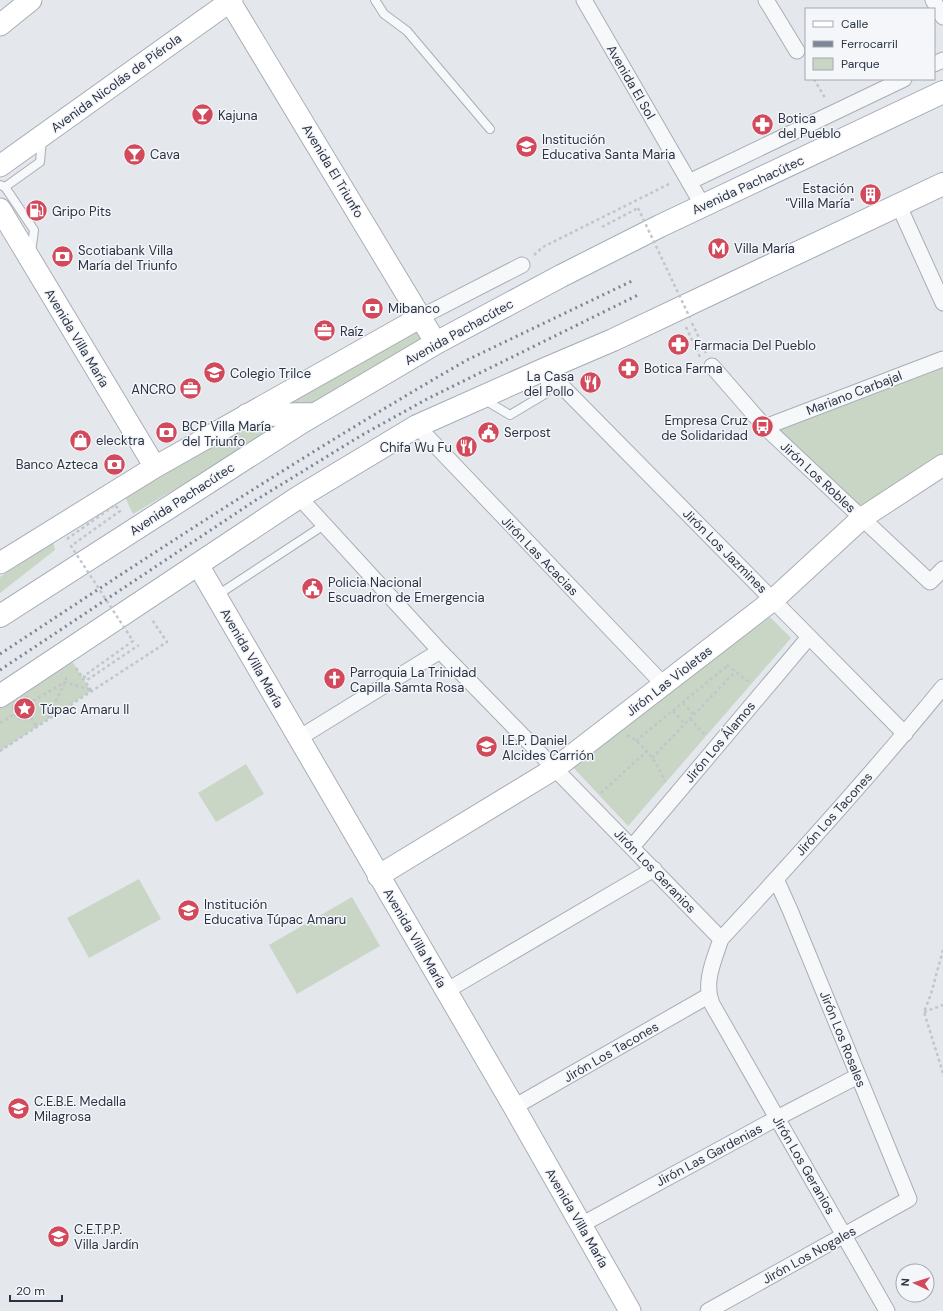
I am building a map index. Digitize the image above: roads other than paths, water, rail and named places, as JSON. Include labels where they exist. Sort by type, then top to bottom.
[{"type":"main road","name":"Avenida Pachacútec","points":[[0,616],[315,414],[436,343],[561,276],[660,226],[943,92]]},
{"type":"main road","points":[[0,696],[299,497],[416,426],[613,340],[943,184]]},
{"type":"main road","points":[[247,415],[315,414]]},
{"type":"street","points":[[0,25],[31,0]]},
{"type":"street","name":"Avenida Nicolás de Piérola","points":[[0,166],[231,0]]},
{"type":"street","name":"Avenida El Triunfo","points":[[231,0],[436,343]]},
{"type":"street","name":"Avenida El Sol","points":[[584,0],[703,206]]},
{"type":"street","points":[[766,0],[797,51]]},
{"type":"street","points":[[933,0],[943,17]]},
{"type":"street","points":[[688,179],[902,80]]},
{"type":"street","points":[[898,206],[943,303]]},
{"type":"street","name":"Avenida Villa María","points":[[0,209],[155,467]]},
{"type":"street","points":[[0,563],[155,467],[421,317],[522,265]]},
{"type":"street","name":"Mariano Carbajal","points":[[765,427],[943,359]]},
{"type":"street","name":"Jirón Los Robles","points":[[712,366],[765,427],[930,582],[943,569]]},
{"type":"street","name":"Jirón Los Jazmines","points":[[545,369],[905,734]]},
{"type":"street","name":"Jirón Las Acacias","points":[[416,426],[664,685]]},
{"type":"street","name":"Jirón Las Violetas","points":[[378,876],[554,769],[773,600],[862,518],[943,465]]},
{"type":"street","name":"Jirón Los Geranios","points":[[299,497],[440,651],[721,939]]},
{"type":"street","name":"Avenida Villa María","points":[[198,565],[514,1107],[630,1311]]},
{"type":"street","name":"Jirón Los Álamos","points":[[632,847],[809,637]]},
{"type":"street","points":[[299,738],[440,651]]},
{"type":"street","name":"Jirón Los Tacones","points":[[721,939],[905,734],[943,687]]},
{"type":"street","points":[[446,991],[654,869]]},
{"type":"street","name":"Jirón Los Rosales","points":[[776,879],[909,1199]]},
{"type":"street","points":[[708,996],[709,978],[721,939]]},
{"type":"street","name":"Jirón Los Geranios","points":[[708,996],[887,1311]]},
{"type":"street","name":"Jirón Los Tacones","points":[[514,1107],[708,996]]},
{"type":"street","name":"Jirón Las Gardenias","points":[[581,1224],[858,1076]]},
{"type":"street","name":"Jirón Los Nogales","points":[[708,1311],[909,1199]]},
{"type":"lane","points":[[375,0],[384,14],[408,31],[490,129]]},
{"type":"lane","points":[[30,260],[34,230],[3,186],[40,162],[42,136]]},
{"type":"lane","points":[[216,596],[324,525]]},
{"type":"railway","points":[[0,654],[115,578],[289,467],[407,395],[467,360],[632,281]]},
{"type":"railway","points":[[0,670],[256,500],[362,435],[427,399],[640,294]]},
{"type":"place","name":"Kajuna","points":[[202,115]]},
{"type":"place","name":"Botica del Pueblo","points":[[762,125]]},
{"type":"place","name":"Institución Educativa Santa Maria","points":[[526,146]]},
{"type":"place","name":"Cava","points":[[134,154]]},
{"type":"place","name":"Estación \"Villa María\"","points":[[870,195]]},
{"type":"place","name":"Gripo Pits","points":[[36,211]]},
{"type":"place","name":"Villa María","points":[[719,248]]},
{"type":"place","name":"Scotiabank Villa María del Triunfo","points":[[63,257]]},
{"type":"place","name":"Mibanco","points":[[373,308]]},
{"type":"place","name":"Raíz","points":[[324,331]]},
{"type":"place","name":"Farmacia Del Pueblo","points":[[679,345]]},
{"type":"place","name":"Botica Farma","points":[[629,368]]},
{"type":"place","name":"Colegio Trilce","points":[[215,373]]},
{"type":"place","name":"La Casa del Pollo","points":[[590,383]]},
{"type":"place","name":"ANCRO","points":[[191,389]]},
{"type":"place","name":"Empresa Cruz de Solidaridad","points":[[763,427]]},
{"type":"place","name":"Serpost","points":[[488,432]]},
{"type":"place","name":"BCP Villa María del Triunfo","points":[[167,433]]},
{"type":"place","name":"elecktra","points":[[80,440]]},
{"type":"place","name":"Chifa Wu Fu","points":[[467,447]]},
{"type":"place","name":"Banco Azteca","points":[[114,464]]},
{"type":"place","name":"Policia Nacional Escuadron de Emergencia","points":[[312,589]]},
{"type":"place","name":"Parroquia La Trinidad Capilla Samta Rosa","points":[[335,679]]},
{"type":"place","name":"Túpac Amaru II","points":[[25,709]]},
{"type":"place","name":"I.E.P. Daniel Alcides Carrión","points":[[487,747]]},
{"type":"place","name":"Institución Educativa Túpac Amaru","points":[[188,911]]},
{"type":"place","name":"C.E.B.E. Medalla Milagrosa","points":[[19,1108]]},
{"type":"place","name":"C.E.T.P.P. Villa Jardín","points":[[59,1236]]}]
